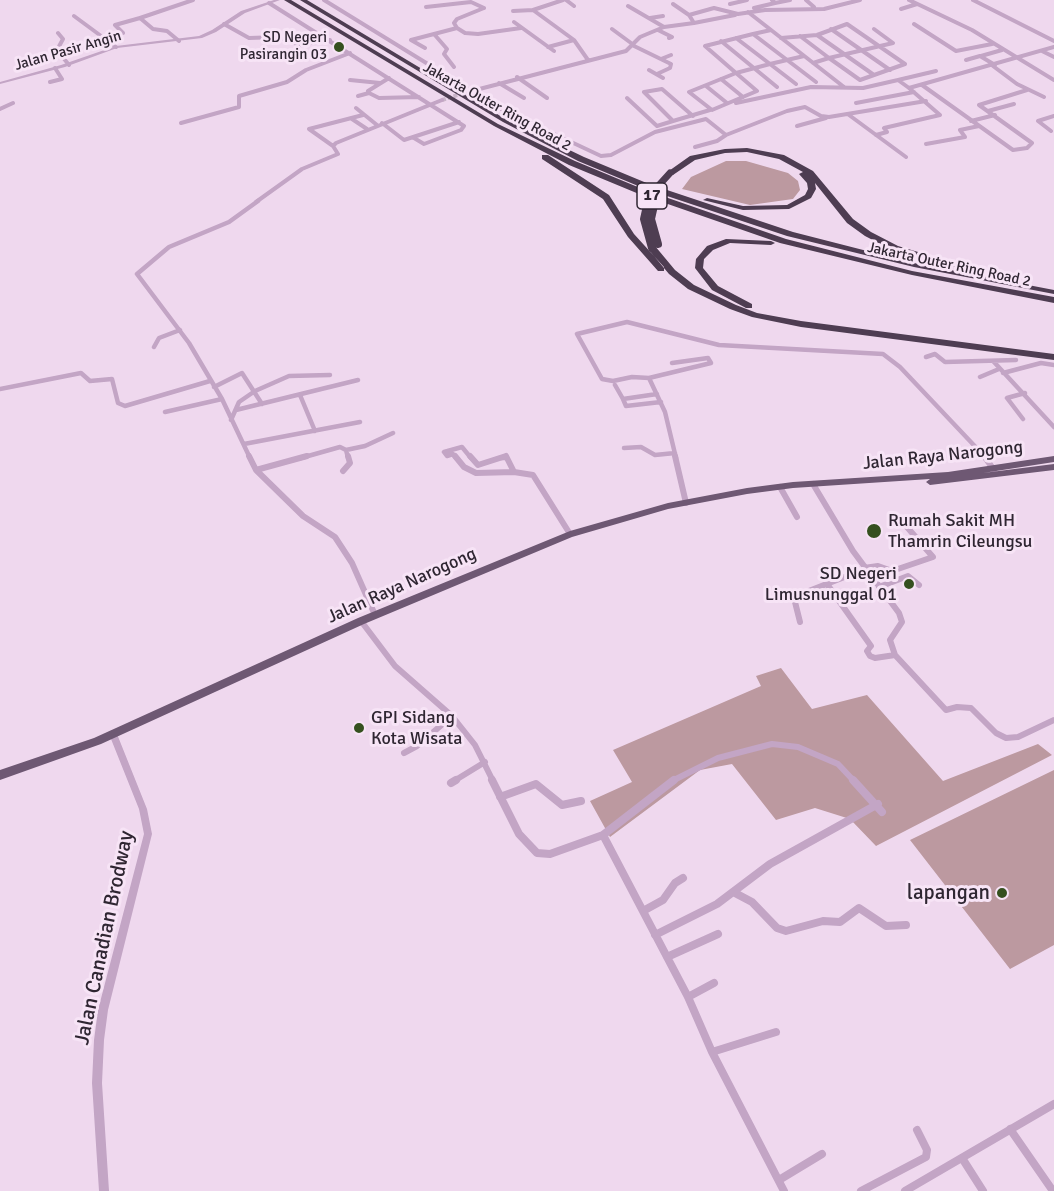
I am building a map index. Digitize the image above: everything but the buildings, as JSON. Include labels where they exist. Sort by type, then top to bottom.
[{"type":"highway","name":"Jakarta Outer Ring Road 2","points":[[287,0],[534,146],[642,192],[783,241],[912,273],[1054,300]]},
{"type":"highway","name":"Jakarta Outer Ring Road 2","points":[[303,0],[505,121],[581,159],[646,186],[790,234],[914,265],[1054,290]]},
{"type":"highway","points":[[460,104],[502,133],[592,186],[612,205],[650,258],[666,274],[684,286],[755,315],[801,324],[1054,357]]},
{"type":"highway","points":[[710,297],[672,272],[655,247],[651,219],[657,196],[673,175],[693,158],[725,150],[747,150],[780,157],[810,173],[850,220],[895,248],[1054,290]]},
{"type":"highway","points":[[581,159],[717,203],[743,208],[789,207],[800,202],[812,189],[811,182],[790,166],[747,153],[707,158],[673,175]]},
{"type":"highway","points":[[758,310],[729,297],[704,278],[699,268],[704,253],[717,244],[729,241],[762,241],[912,273]]},
{"type":"highway","points":[[655,247],[696,284],[736,303],[758,310],[801,319],[1054,350]]},
{"type":"main road","name":"Jalan Raya Narogong","points":[[0,775],[113,734],[361,621],[570,534],[686,502],[780,487],[834,483],[912,483],[1053,462]]},
{"type":"street","points":[[105,40],[122,34],[115,25],[193,0]]},
{"type":"street","points":[[324,0],[523,121],[604,156],[656,132],[706,119],[739,102],[811,87],[863,88],[936,71]]},
{"type":"street","points":[[436,0],[441,4]]},
{"type":"street","points":[[513,11],[533,10],[564,0],[574,6]]},
{"type":"street","points":[[730,4],[747,0]]},
{"type":"street","points":[[748,12],[774,1],[790,0]]},
{"type":"street","points":[[806,0],[814,7]]},
{"type":"street","points":[[464,93],[518,77],[626,51],[631,44],[664,27],[748,12],[814,7],[824,9],[860,0]]},
{"type":"street","points":[[909,0],[972,30],[1054,80]]},
{"type":"street","points":[[973,0],[1006,20],[1054,41]]},
{"type":"street","points":[[272,1],[464,126],[463,130],[423,144],[414,138]]},
{"type":"street","name":"Jalan Pasir Angin","points":[[0,83],[69,65],[116,47],[205,36],[243,12],[272,1]]},
{"type":"street","points":[[426,7],[475,2],[484,8],[457,19],[454,23],[465,33],[478,34],[521,28]]},
{"type":"street","points":[[673,4],[689,15],[694,23]]},
{"type":"street","points":[[901,9],[917,4]]},
{"type":"street","points":[[628,6],[664,27]]},
{"type":"street","points":[[689,15],[719,8],[738,14]]},
{"type":"street","points":[[533,10],[574,40],[588,60]]},
{"type":"street","points":[[748,12],[842,85]]},
{"type":"street","points":[[74,16],[116,47]]},
{"type":"street","points":[[649,19],[663,16]]},
{"type":"street","points":[[140,18],[153,29],[167,31],[179,41]]},
{"type":"street","points":[[513,22],[554,51]]},
{"type":"street","points":[[224,24],[247,37],[279,37],[299,45],[330,40]]},
{"type":"street","points":[[781,38],[817,34],[847,24],[905,64],[858,80],[800,36]]},
{"type":"street","points":[[914,24],[956,51],[992,44]]},
{"type":"street","points":[[396,45],[457,28]]},
{"type":"street","points":[[612,29],[631,44],[672,66],[657,74]]},
{"type":"street","points":[[831,29],[890,70]]},
{"type":"street","points":[[813,63],[893,42],[874,29]]},
{"type":"street","points":[[658,30],[672,37],[669,38]]},
{"type":"street","points":[[627,98],[657,126],[693,116],[757,91],[705,46],[771,30]]},
{"type":"street","points":[[58,33],[63,39],[57,50],[69,65]]},
{"type":"street","points":[[434,34],[447,49],[447,53],[444,54],[454,67]]},
{"type":"street","points":[[753,34],[816,82]]},
{"type":"street","points":[[817,34],[874,75]]},
{"type":"street","points":[[736,38],[796,84]]},
{"type":"street","points":[[411,40],[424,48]]},
{"type":"street","points":[[548,47],[574,40]]},
{"type":"street","points":[[721,41],[777,87]]},
{"type":"street","points":[[909,88],[1054,47]]},
{"type":"street","points":[[966,60],[1002,50]]},
{"type":"street","points":[[1042,51],[1054,57]]},
{"type":"street","points":[[181,123],[239,107],[241,104],[237,99],[239,96],[287,82],[306,70],[350,53]]},
{"type":"street","points":[[661,59],[671,55]]},
{"type":"street","points":[[710,110],[689,92],[736,73],[804,56]]},
{"type":"street","points":[[980,56],[1027,90],[1044,97]]},
{"type":"street","points":[[50,82],[62,79],[55,68]]},
{"type":"street","points":[[650,69],[663,78]]},
{"type":"street","points":[[518,77],[547,98]]},
{"type":"street","points":[[369,93],[368,91],[389,78]]},
{"type":"street","points":[[721,79],[743,97]]},
{"type":"street","points":[[350,80],[380,84]]},
{"type":"street","points":[[876,135],[887,132],[884,128],[940,116],[926,101],[898,80]]},
{"type":"street","points":[[287,82],[292,89]]},
{"type":"street","points":[[499,83],[524,98]]},
{"type":"street","points":[[922,85],[1010,150],[1030,147],[1031,142],[980,104],[1027,90]]},
{"type":"street","points":[[706,86],[727,104]]},
{"type":"street","points":[[674,121],[644,92],[662,89],[693,116]]},
{"type":"street","points":[[856,103],[914,92]]},
{"type":"street","points":[[358,96],[369,93],[379,98],[419,97]]},
{"type":"street","points":[[333,146],[367,129],[442,100]]},
{"type":"street","points":[[797,126],[829,117],[926,101]]},
{"type":"street","points":[[0,109],[13,103]]},
{"type":"street","points":[[988,111],[1014,104]]},
{"type":"street","points":[[695,147],[717,141],[770,117],[806,107],[820,116],[829,117]]},
{"type":"street","points":[[356,108],[363,115],[403,140],[459,122]]},
{"type":"street","points":[[363,115],[352,119],[333,120],[309,129],[333,146],[338,154],[305,167],[234,219],[169,247],[138,272],[138,278],[152,292],[180,330],[222,399],[256,470],[303,516],[325,528],[334,537],[352,563],[375,615]]},
{"type":"street","points":[[849,115],[906,157]]},
{"type":"street","points":[[971,121],[995,115]]},
{"type":"street","points":[[1051,131],[1038,121],[1054,116]]},
{"type":"street","points":[[352,119],[367,129]]},
{"type":"street","points":[[706,119],[726,135]]},
{"type":"street","points":[[926,144],[965,136],[960,130],[978,126]]},
{"type":"street","points":[[672,363],[708,358],[711,363],[650,378],[632,377],[613,381],[602,379],[576,334],[627,322],[719,345],[883,354],[900,367],[981,451],[995,472]]},
{"type":"street","points":[[154,347],[159,338],[180,330]]},
{"type":"street","points":[[926,357],[935,354],[945,362],[1016,360]]},
{"type":"street","points":[[994,362],[1025,393],[1054,428]]},
{"type":"street","points":[[980,377],[1041,363],[1054,365]]},
{"type":"street","points":[[0,389],[81,373],[90,381],[112,379],[118,403],[125,406],[212,384],[242,373],[262,404]]},
{"type":"street","points":[[231,420],[239,402],[255,391],[289,376],[330,375]]},
{"type":"street","points":[[650,378],[661,402],[686,502]]},
{"type":"street","points":[[236,410],[358,380]]},
{"type":"street","points":[[615,385],[626,406],[661,402]]},
{"type":"street","points":[[1023,419],[1006,398],[1025,393]]},
{"type":"street","points":[[623,399],[657,394]]},
{"type":"street","points":[[300,395],[315,431]]},
{"type":"street","points":[[165,412],[222,399]]},
{"type":"street","points":[[244,444],[360,422]]},
{"type":"street","points":[[256,470],[338,447],[346,450],[366,445],[393,433]]},
{"type":"street","points":[[514,472],[506,456],[478,465],[462,447],[444,452],[447,456],[453,454],[464,467],[476,473],[514,472],[533,475],[570,534]]},
{"type":"street","points":[[624,448],[641,447],[654,454],[675,453]]},
{"type":"street","points":[[344,471],[350,463],[346,450]]},
{"type":"street","points":[[813,484],[866,570],[903,622],[890,640],[895,655],[946,710],[957,706],[971,708],[996,734],[1006,738],[1018,737],[1054,720]]},
{"type":"street","points":[[780,487],[797,517]]},
{"type":"street","points":[[800,622],[794,598],[878,566],[892,571],[933,557],[900,519]]},
{"type":"street","points":[[879,587],[908,576],[919,585]]},
{"type":"street","points":[[827,584],[870,644],[871,647],[867,651],[870,656],[875,658],[895,655]]},
{"type":"street","points":[[361,621],[395,666],[452,716],[476,745],[519,834],[537,853],[550,854],[603,835],[675,779],[718,758],[772,744],[798,747],[838,764],[878,804],[882,812]]},
{"type":"street","points":[[404,753],[417,746],[452,716]]},
{"type":"street","name":"Jalan Canadian Brodway","points":[[104,1191],[97,1083],[99,1040],[103,1010],[148,834],[143,809],[113,734]]},
{"type":"street","points":[[451,783],[485,762]]},
{"type":"street","points":[[500,797],[536,783],[562,805],[581,801]]},
{"type":"street","points":[[655,935],[735,892],[770,864],[878,804]]},
{"type":"street","points":[[603,835],[688,997],[712,1052],[784,1191]]},
{"type":"street","points":[[643,912],[663,900],[675,883],[683,878]]},
{"type":"street","points":[[735,892],[752,902],[777,928],[786,931],[823,921],[840,922],[859,908],[886,926],[906,925]]},
{"type":"street","points":[[667,957],[718,934]]},
{"type":"street","points":[[688,997],[714,983]]},
{"type":"street","points":[[712,1052],[776,1032]]},
{"type":"street","points":[[910,1190],[1054,1104]]},
{"type":"street","points":[[1010,1129],[1053,1191]]},
{"type":"street","points":[[861,1191],[926,1157],[927,1150],[917,1130]]},
{"type":"street","points":[[779,1180],[822,1154]]},
{"type":"street","points":[[962,1158],[983,1191]]},
{"type":"shaded area","points":[[726,161],[746,161],[788,173],[798,181],[800,190],[793,199],[750,205],[682,189],[691,177]]},
{"type":"shaded area","points":[[781,668],[812,709],[867,695],[943,781],[1038,744],[1052,755],[876,846],[850,819],[815,808],[776,820],[732,764],[700,770],[610,837],[590,801],[632,782],[613,750],[761,686],[756,676]]},
{"type":"shaded area","name":"lapangan","points":[[1054,770],[1054,945],[1010,969],[910,840]]},
{"type":"tunnel","points":[[442,100],[464,93]]},
{"type":"place","name":"SD Negeri Pasirangin 03","points":[[339,47]]},
{"type":"place","name":"Rumah Sakit MH Thamrin Cileungsu","points":[[874,531]]},
{"type":"place","name":"SD Negeri Limusnunggal 01","points":[[909,584]]},
{"type":"place","name":"GPI Sidang Kota Wisata","points":[[359,728]]},
{"type":"place","name":"lapangan","points":[[1002,893]]}]
